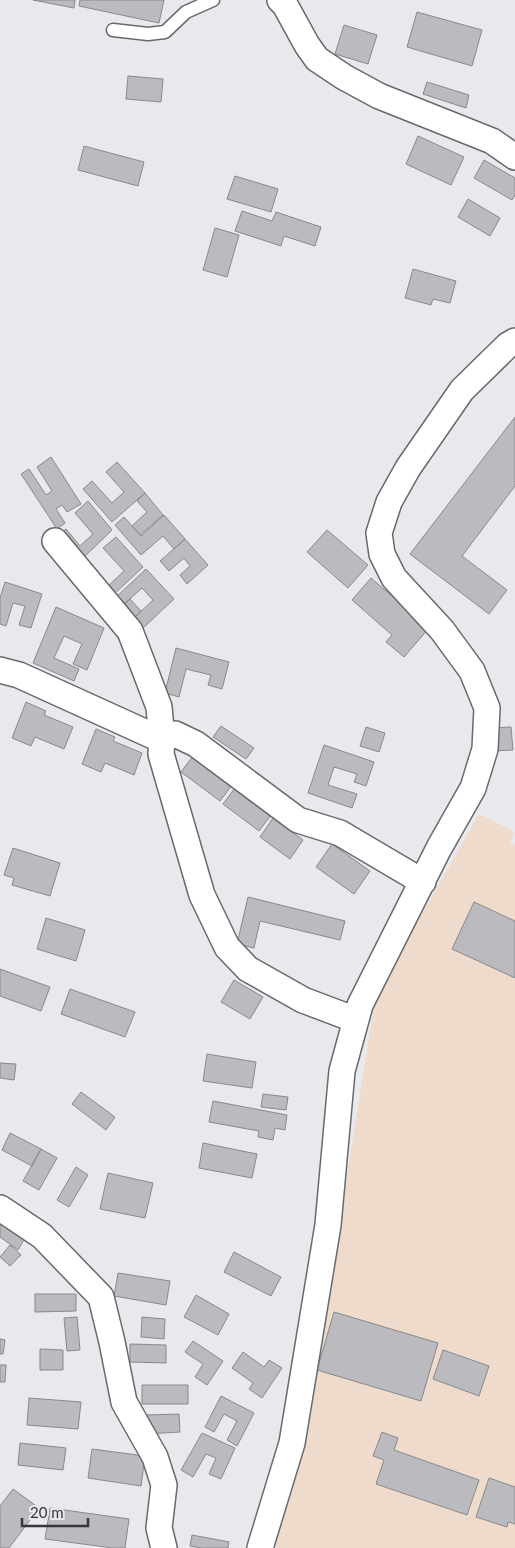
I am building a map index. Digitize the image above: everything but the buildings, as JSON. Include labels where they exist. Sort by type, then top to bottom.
[{"type":"street","points":[[280,0],[285,5],[317,59],[337,73],[379,96],[492,141],[515,157]]},
{"type":"street","points":[[260,1548],[292,1443],[328,1225],[342,1071],[360,1005],[439,848],[473,788],[485,749],[487,708],[472,671],[442,630],[394,578],[382,554],[379,533],[389,502],[403,476],[462,390],[515,341]]},
{"type":"street","points":[[55,541],[130,631],[159,707],[162,740],[161,754],[202,895],[227,947],[248,969],[303,1000],[356,1020]]},
{"type":"street","points":[[0,670],[19,675],[162,740],[175,734],[196,744],[298,820],[340,833],[423,882]]},
{"type":"street","points":[[0,1208],[42,1236],[101,1297],[124,1402],[155,1457],[164,1484],[160,1528],[164,1548]]},
{"type":"lane","points":[[113,30],[148,34],[165,32],[186,12],[213,0]]},
{"type":"shaded area","points":[[479,814],[515,832],[510,842],[515,845],[515,1548],[275,1548],[326,1308],[376,994]]}]
